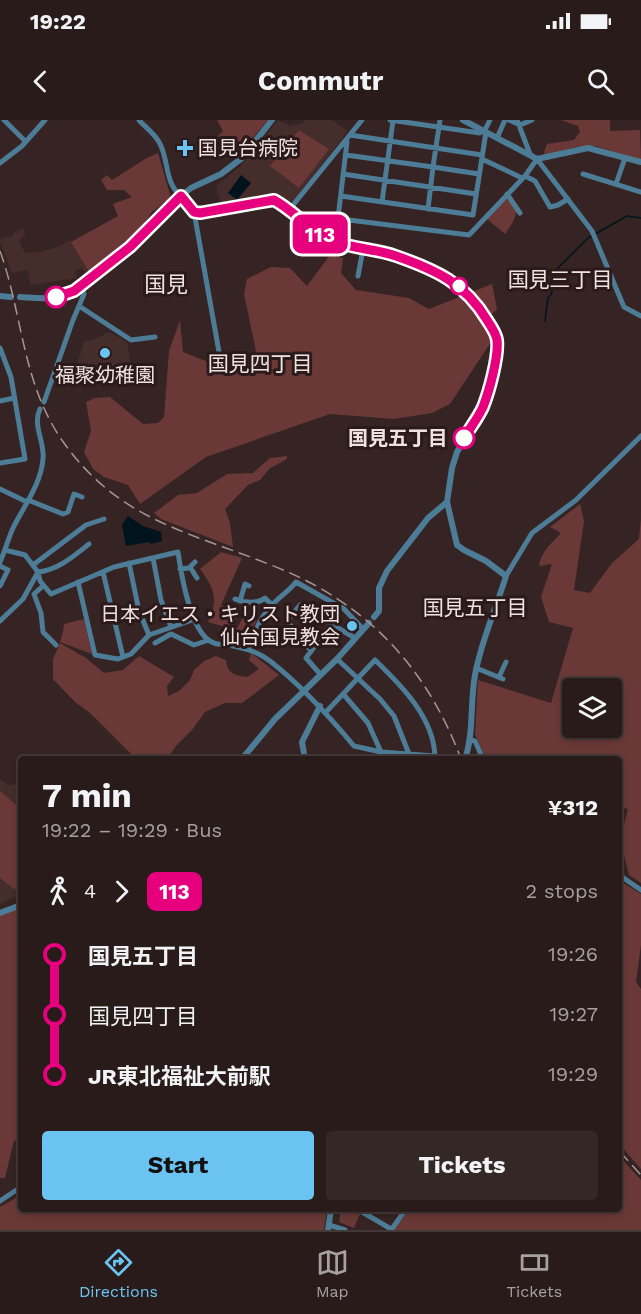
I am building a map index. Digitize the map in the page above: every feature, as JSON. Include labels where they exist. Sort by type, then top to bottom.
[{"type":"street","points":[[4,120],[26,141]]},
{"type":"street","points":[[0,163],[26,141],[45,120]]},
{"type":"street","points":[[139,120],[160,142],[177,194],[194,212],[221,363]]},
{"type":"street","points":[[20,297],[56,297],[68,294],[81,286],[136,242],[191,188],[221,174],[242,158],[272,120]]},
{"type":"street","points":[[291,212],[362,120]]},
{"type":"street","points":[[382,202],[394,120],[484,132]]},
{"type":"street","points":[[428,209],[440,120]]},
{"type":"street","points":[[463,120],[537,159],[592,231],[624,306],[641,316]]},
{"type":"street","points":[[341,196],[473,215],[484,132],[490,120]]},
{"type":"street","points":[[497,138],[507,120],[519,122],[532,120]]},
{"type":"street","points":[[519,122],[530,154]]},
{"type":"street","points":[[349,138],[390,141],[482,157],[535,181],[550,207],[568,199]]},
{"type":"street","points":[[338,218],[349,138]]},
{"type":"street","points":[[291,212],[469,235],[524,177],[537,159],[588,148],[641,162]]},
{"type":"street","points":[[346,154],[479,174]]},
{"type":"street","points":[[616,184],[625,158]]},
{"type":"street","points":[[343,174],[476,194]]},
{"type":"street","points":[[583,174],[641,192]]},
{"type":"street","points":[[507,194],[520,213]]},
{"type":"street","points":[[194,212],[205,213],[274,200],[313,231],[333,240],[395,255],[441,274],[460,287],[479,305],[496,337],[496,356],[483,407],[457,452],[447,502],[457,545],[486,561],[506,576]]},
{"type":"street","points":[[358,276],[363,249]]},
{"type":"street","points":[[44,402],[84,294],[81,286]]},
{"type":"street","points":[[0,296],[11,297]]},
{"type":"street","points":[[79,306],[131,340],[155,337]]},
{"type":"street","points":[[0,348],[11,377],[25,459],[0,463]]},
{"type":"street","points":[[0,401],[14,398]]},
{"type":"street","points":[[0,586],[8,570],[0,564],[12,530],[37,482],[43,460],[44,449],[37,420],[40,409]]},
{"type":"street","points":[[466,756],[477,668],[506,576],[532,533],[576,500],[641,436]]},
{"type":"street","points":[[0,489],[63,514],[68,512],[74,494],[82,497]]},
{"type":"street","points":[[244,756],[275,719],[337,659],[372,620],[379,611],[379,588],[387,571],[428,518],[447,502]]},
{"type":"street","points":[[33,565],[86,525],[104,519]]},
{"type":"street","points":[[38,572],[48,571],[57,566],[88,543]]},
{"type":"street","points":[[5,550],[25,555],[38,572],[43,586],[51,594],[129,563],[178,552],[182,583],[195,619],[208,640],[213,643],[249,649],[270,661],[326,712],[354,746],[381,752],[422,756]]},
{"type":"street","points":[[153,558],[161,600],[171,627]]},
{"type":"street","points":[[180,570],[190,567],[195,562]]},
{"type":"street","points":[[129,563],[139,611],[149,635]]},
{"type":"street","points":[[190,567],[197,578]]},
{"type":"street","points":[[0,621],[23,599],[38,572]]},
{"type":"street","points":[[104,572],[123,657]]},
{"type":"street","points":[[78,582],[95,655],[118,659],[131,654],[149,635],[195,619]]},
{"type":"street","points":[[249,649],[256,627],[272,605],[296,582],[344,609],[363,629]]},
{"type":"street","points":[[245,584],[238,600],[261,602],[271,592]]},
{"type":"street","points":[[43,586],[34,594],[41,613],[43,632],[56,645]]},
{"type":"street","points":[[265,598],[272,605]]},
{"type":"street","points":[[311,651],[287,621],[300,605],[355,638]]},
{"type":"street","points":[[321,675],[306,658],[331,624]]},
{"type":"street","points":[[155,643],[171,634],[194,645],[208,640]]},
{"type":"street","points":[[337,659],[380,699],[394,716],[409,754]]},
{"type":"street","points":[[326,712],[375,660],[402,687],[421,712],[435,747],[435,756]]},
{"type":"street","points":[[477,668],[501,678],[506,662]]},
{"type":"street","points":[[344,695],[368,723],[381,752]]},
{"type":"street","points":[[304,756],[302,742],[320,706]]},
{"type":"street","points":[[469,740],[475,741],[482,756]]},
{"type":"street","points":[[622,877],[641,890]]},
{"type":"street","points":[[0,913],[18,906]]},
{"type":"street","points":[[0,1202],[18,1189]]},
{"type":"street","points":[[331,1212],[329,1227],[345,1230]]},
{"type":"street","points":[[363,1212],[391,1229],[404,1212]]},
{"type":"street","points":[[370,1216],[373,1212]]},
{"type":"shaded area","points":[[217,120],[268,120],[242,151],[232,142],[225,148],[216,138],[223,131]]},
{"type":"shaded area","points":[[278,120],[290,126],[303,123],[305,120],[332,120],[348,131],[294,201],[270,194],[221,204],[216,186],[241,166]]},
{"type":"shaded area","points":[[561,120],[610,120],[610,131],[640,130],[641,160],[595,146],[577,147],[545,155],[547,144],[574,140],[580,132],[578,126]]},
{"type":"shaded area","points":[[299,130],[329,149],[299,188],[270,166]]},
{"type":"shaded area","points":[[158,153],[171,198],[152,212],[136,236],[89,272],[71,242],[118,216],[113,204],[132,197],[124,190],[107,190],[101,180],[107,175],[112,180]]},
{"type":"shaded area","points":[[507,197],[517,211],[505,234],[487,219]]},
{"type":"shaded area","points":[[23,228],[25,235],[19,241],[25,253],[58,247],[70,240],[89,272],[87,274],[82,268],[75,271],[77,278],[30,285],[28,270],[12,273],[0,239],[12,237],[13,233]]},
{"type":"shaded area","points":[[330,255],[343,258],[341,273],[356,290],[409,298],[429,309],[492,284],[497,309],[483,323],[491,342],[450,404],[432,413],[394,419],[330,414],[206,457],[140,504],[128,485],[104,477],[93,469],[84,452],[91,431],[86,402],[95,398],[110,397],[143,424],[158,423],[164,417],[169,351],[180,320],[183,352],[236,373],[257,356],[244,294],[247,279],[271,267],[290,268],[307,286]]},
{"type":"shaded area","name":"福聚幼稚園","points":[[109,332],[126,341],[131,371],[77,379],[78,372],[75,371],[84,341]]},
{"type":"shaded area","points":[[287,456],[287,459],[269,469],[260,480],[248,485],[225,509],[230,523],[233,547],[161,519],[154,513],[178,495],[197,493],[227,474],[253,473],[270,458]]},
{"type":"shaded area","points":[[580,504],[584,521],[574,590],[590,593],[612,563],[639,539],[641,518],[641,883],[629,875],[622,847],[622,832],[628,809],[622,808],[622,756],[485,756],[475,734],[478,680],[551,703],[573,628],[549,622],[541,597],[552,564],[539,566],[547,548],[561,533],[550,527]]},
{"type":"shaded area","points":[[221,552],[242,558],[221,605],[237,616],[232,629],[208,622],[214,600],[212,588],[200,569]]},
{"type":"shaded area","points":[[244,615],[257,621],[251,629],[248,641],[233,639],[233,630],[238,627]]},
{"type":"shaded area","points":[[84,619],[92,654],[60,642],[64,624]]},
{"type":"shaded area","points":[[60,643],[86,658],[104,673],[123,670],[139,656],[174,677],[167,686],[168,696],[179,691],[190,680],[194,670],[204,661],[216,656],[226,660],[232,673],[247,677],[259,669],[249,660],[251,653],[279,675],[242,703],[225,703],[205,712],[169,756],[133,756],[53,679],[53,659]]},
{"type":"shaded area","points":[[0,779],[8,785],[18,784],[18,895],[0,904]]},
{"type":"shaded area","points":[[0,791],[18,806],[18,888],[14,889],[0,878]]},
{"type":"shaded area","points":[[622,882],[641,894],[641,945],[636,982],[641,989],[641,1169],[622,1147]]},
{"type":"shaded area","points":[[18,909],[18,1140],[14,1141],[5,1178],[0,1178],[0,915]]},
{"type":"shaded area","points":[[622,1159],[641,1180],[641,1230],[393,1230],[408,1212],[622,1212]]},
{"type":"shaded area","points":[[18,1197],[18,1212],[327,1212],[324,1230],[0,1230],[0,1207]]},
{"type":"shaded area","points":[[341,1212],[360,1214],[354,1228],[339,1222]]},
{"type":"water","points":[[241,175],[251,183],[237,200],[228,193]]},
{"type":"water","points":[[128,516],[143,526],[161,532],[162,541],[126,546],[122,525]]},
{"type":"waterway","points":[[545,321],[548,297],[551,295],[557,269],[588,238],[627,216],[641,218]]},
{"type":"railway","points":[[0,251],[8,275],[31,374],[40,398],[50,421],[85,469],[108,490],[132,507],[184,532],[304,580],[335,597],[363,617],[388,640],[430,694],[447,725],[460,756]]},
{"type":"railway","points":[[622,1154],[641,1175]]},
{"type":"bus line","name":"113","points":[[56,297],[74,291],[130,247],[181,196],[194,212],[200,213],[274,200],[313,231],[333,240],[350,246],[395,255],[441,274],[470,295],[479,305],[496,337],[496,356],[483,407],[464,438]]},
{"type":"place","name":"国見台病院","points":[[185,148]]},
{"type":"place","name":"福聚幼稚園","points":[[105,353]]},
{"type":"place","name":"国見五丁目","points":[[464,438]]},
{"type":"place","name":"日本イエス・キリスト教団 仙台国見教会","points":[[352,626]]},
{"type":"district","name":"国見三丁目","points":[[560,279]]},
{"type":"district","name":"国見","points":[[166,284]]},
{"type":"district","name":"国見四丁目","points":[[260,363]]},
{"type":"district","name":"国見五丁目","points":[[475,607]]}]
